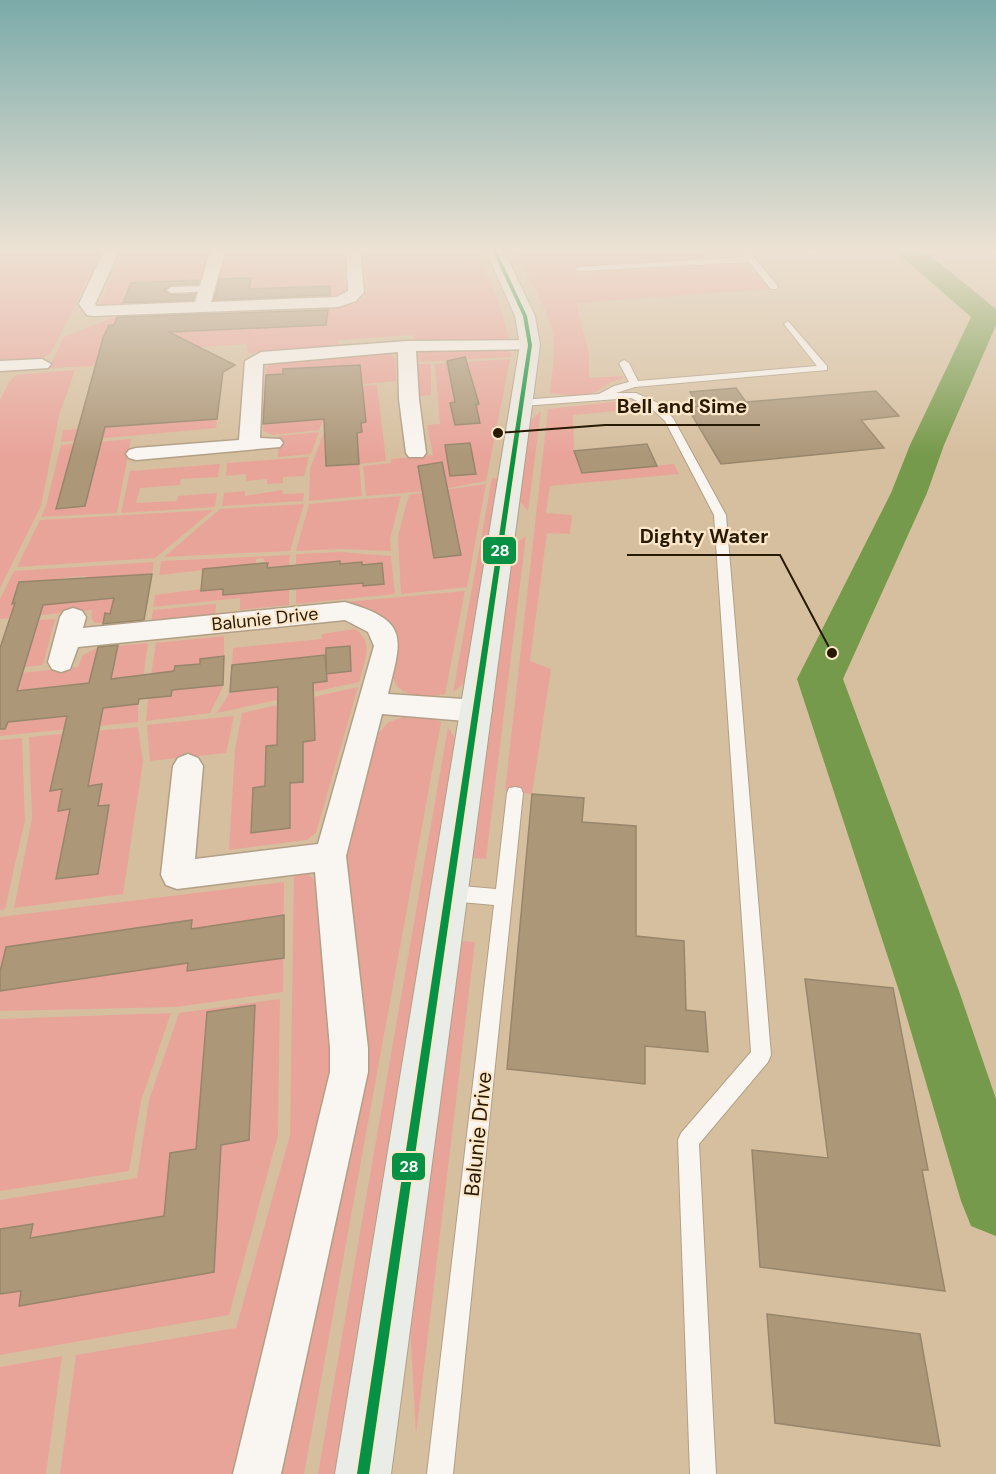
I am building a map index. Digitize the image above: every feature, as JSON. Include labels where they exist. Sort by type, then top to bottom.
[{"type":"street","points":[[363,1474],[522,403],[530,345],[525,318]]},
{"type":"street","points":[[249,445],[254,361],[267,356],[407,346],[530,345]]},
{"type":"street","points":[[407,346],[409,399],[417,453]]},
{"type":"street","points":[[2,368],[42,364]]},
{"type":"street","points":[[136,454],[273,442]]},
{"type":"street","name":"Balunie Drive","points":[[67,639],[345,611],[369,618],[383,630],[387,645],[373,704],[330,856],[349,1048],[349,1072],[257,1474]]},
{"type":"street","points":[[373,704],[477,711]]},
{"type":"street","points":[[188,766],[177,875],[330,856]]},
{"type":"lane","points":[[602,397],[618,388],[635,384],[824,368],[788,324]]},
{"type":"lane","points":[[624,363],[635,384]]},
{"type":"lane","points":[[522,403],[632,394],[654,405],[669,420],[720,515],[761,1055],[688,1140],[703,1474]]},
{"type":"lane","name":"Balunie Drive","points":[[440,1474],[515,793]]},
{"type":"lane","points":[[450,893],[504,898]]},
{"type":"shaded area","points":[[0,318],[69,318],[51,353],[44,358],[0,360]]},
{"type":"shaded area","points":[[112,318],[503,318],[509,339],[498,342],[415,342],[413,335],[338,340],[338,347],[248,353],[247,344],[99,353],[94,366],[49,368],[64,337]]},
{"type":"shaded area","points":[[549,318],[580,318],[589,353],[589,378],[623,376],[622,379],[586,395],[550,393],[554,350]]},
{"type":"shaded area","points":[[501,349],[512,353],[511,357],[417,362],[416,356],[424,350]]},
{"type":"shaded area","points":[[390,353],[395,359],[396,381],[265,393],[266,368],[271,364]]},
{"type":"shaded area","points":[[510,359],[486,481],[439,490],[366,496],[363,466],[391,463],[391,459],[433,455],[427,425],[440,424],[435,364]]},
{"type":"shaded area","points":[[416,364],[431,364],[431,395],[418,396]]},
{"type":"shaded area","points":[[75,370],[59,415],[41,506],[0,588],[0,400],[10,381],[17,375]]},
{"type":"shaded area","points":[[377,385],[386,461],[359,464],[362,496],[309,501],[310,469],[330,416],[327,389]]},
{"type":"shaded area","points":[[323,390],[324,419],[319,430],[273,435],[263,431],[265,395]]},
{"type":"shaded area","points":[[621,401],[631,402],[640,409],[573,415],[574,451],[582,472],[674,464],[679,474],[550,486],[546,513],[572,515],[570,534],[547,533],[530,661],[551,669],[532,794],[505,791],[548,409]]},
{"type":"shaded area","points":[[541,411],[528,511],[520,502],[530,421]]},
{"type":"shaded area","points":[[217,419],[216,428],[61,442],[63,430]]},
{"type":"shaded area","points":[[319,432],[311,454],[278,457],[279,436]]},
{"type":"shaded area","points":[[131,439],[117,513],[41,517],[46,506],[61,445]]},
{"type":"shaded area","points":[[309,457],[304,476],[283,477],[283,483],[267,484],[267,479],[246,481],[246,474],[226,476],[227,463]]},
{"type":"shaded area","points":[[220,464],[218,477],[181,479],[180,485],[140,488],[136,503],[177,501],[178,496],[217,493],[215,507],[121,513],[130,471]]},
{"type":"shaded area","points":[[492,478],[501,479],[469,674],[463,684],[453,692]]},
{"type":"shaded area","points":[[486,484],[467,587],[401,594],[398,536],[409,495]]},
{"type":"shaded area","points":[[282,490],[283,494],[304,493],[303,501],[222,506],[224,493],[245,491],[245,496]]},
{"type":"shaded area","points":[[401,496],[390,539],[391,551],[341,549],[296,551],[309,504]]},
{"type":"shaded area","points":[[304,504],[290,551],[164,557],[220,509]]},
{"type":"shaded area","points":[[213,510],[155,558],[17,567],[40,520]]},
{"type":"shaded area","points":[[526,536],[486,859],[473,858],[514,544]]},
{"type":"shaded area","points":[[340,552],[391,556],[395,594],[296,604],[296,588],[362,565],[362,562],[296,567],[296,554]]},
{"type":"shaded area","points":[[290,555],[289,566],[267,568],[263,558],[256,559],[256,564],[159,575],[161,561]]},
{"type":"shaded area","points":[[154,562],[152,574],[86,580],[86,576],[63,578],[62,583],[43,585],[44,580],[19,582],[13,604],[148,595],[108,623],[95,623],[91,618],[92,610],[0,619],[0,599],[14,571]]},
{"type":"shaded area","points":[[224,586],[289,589],[289,605],[240,610],[240,598],[153,607],[155,595]]},
{"type":"shaded area","points":[[465,591],[445,694],[438,695],[412,695],[399,688],[394,682],[393,673],[398,644],[395,628],[377,613],[346,602]]},
{"type":"shaded area","points":[[216,604],[215,617],[151,623],[153,610]]},
{"type":"shaded area","points":[[55,619],[43,665],[24,667],[38,620]]},
{"type":"shaded area","points":[[355,629],[365,640],[366,646],[359,682],[217,713],[230,692],[326,681],[326,674],[351,671],[350,646],[326,648],[326,655],[232,665],[233,648],[321,639],[322,634]]},
{"type":"shaded area","points":[[224,636],[224,656],[200,659],[200,664],[175,666],[174,671],[151,674],[156,643]]},
{"type":"shaded area","points":[[148,643],[143,678],[60,686],[59,691],[29,703],[0,675],[78,667],[83,655],[97,648],[94,663],[115,661],[118,646]]},
{"type":"shaded area","points":[[223,679],[222,689],[210,713],[146,721],[148,698],[171,696],[172,690],[197,687]]},
{"type":"shaded area","points":[[358,687],[316,833],[307,840],[229,850],[235,749],[242,713]]},
{"type":"shaded area","points":[[138,704],[138,722],[0,736],[0,723],[4,718],[25,721],[51,718],[53,713]]},
{"type":"shaded area","points":[[409,715],[427,716],[441,722],[304,1474],[276,1474],[366,1063],[343,862],[376,736],[389,722]]},
{"type":"shaded area","points":[[234,716],[226,753],[150,761],[147,725]]},
{"type":"shaded area","points":[[138,727],[143,762],[123,894],[14,908],[32,818],[29,737]]},
{"type":"shaded area","points":[[448,727],[458,743],[338,1474],[318,1474]]},
{"type":"shaded area","points":[[22,738],[25,820],[5,909],[0,910],[0,740]]},
{"type":"shaded area","points":[[294,871],[309,874],[318,885],[333,1068],[236,1474],[60,1474],[76,1355],[236,1328],[290,1135]]},
{"type":"shaded area","points":[[284,882],[283,992],[176,1007],[0,1011],[0,917]]},
{"type":"shaded area","points":[[462,941],[475,942],[416,1435],[410,1325]]},
{"type":"shaded area","points":[[280,999],[278,1135],[229,1315],[0,1355],[0,1200],[137,1178],[149,1100],[179,1013]]},
{"type":"shaded area","points":[[171,1013],[141,1101],[129,1171],[0,1191],[0,1019]]},
{"type":"shaded area","points":[[62,1356],[46,1474],[0,1474],[0,1367]]},
{"type":"building","points":[[117,318],[327,318],[326,325],[169,332],[235,365],[223,372],[217,419],[105,427],[85,506],[56,509],[103,338],[109,325],[114,325]]},
{"type":"building","points":[[465,357],[479,404],[476,405],[480,423],[455,425],[450,403],[455,402],[447,361]]},
{"type":"building","points":[[360,365],[366,422],[361,423],[362,432],[357,433],[359,464],[326,466],[324,419],[263,424],[266,375],[283,374],[283,369]]},
{"type":"building","points":[[736,388],[746,402],[876,391],[899,416],[861,420],[884,448],[721,464],[687,407],[698,406],[690,392]]},
{"type":"building","points":[[470,443],[476,474],[450,476],[445,445]]},
{"type":"building","points":[[647,444],[657,466],[582,473],[574,451]]},
{"type":"building","points":[[442,462],[461,555],[434,558],[418,466]]},
{"type":"building","points":[[340,561],[340,564],[382,563],[384,584],[363,586],[363,583],[223,595],[223,589],[201,591],[203,569],[268,563],[267,568]]},
{"type":"building","points":[[152,574],[144,620],[103,624],[105,613],[110,614],[114,598],[43,605],[17,691],[89,683],[98,647],[118,645],[111,679],[174,671],[175,666],[200,664],[200,659],[224,656],[223,685],[172,690],[171,696],[139,699],[138,704],[103,708],[88,786],[102,784],[98,806],[109,805],[98,874],[56,879],[70,809],[58,811],[62,789],[50,791],[67,716],[8,722],[5,729],[0,729],[0,648],[15,603],[12,604],[19,582]]},
{"type":"building","points":[[350,646],[351,671],[326,674],[326,648]]},
{"type":"building","points":[[325,655],[327,681],[313,683],[315,740],[303,742],[303,782],[290,783],[290,828],[251,833],[253,788],[265,786],[266,746],[277,745],[278,687],[230,692],[232,665]]},
{"type":"building","points":[[532,794],[584,798],[582,822],[636,826],[636,936],[684,941],[686,1010],[705,1012],[708,1052],[645,1046],[645,1084],[507,1069]]},
{"type":"building","points":[[284,915],[284,958],[187,971],[188,963],[0,991],[0,972],[6,947],[192,920],[191,929]]},
{"type":"building","points":[[805,979],[893,988],[928,1170],[922,1170],[945,1291],[760,1267],[752,1150],[828,1158]]},
{"type":"building","points":[[255,1005],[249,1140],[221,1145],[214,1272],[19,1306],[21,1291],[0,1294],[0,1229],[33,1224],[30,1238],[164,1216],[170,1153],[196,1149],[207,1012]]},
{"type":"building","points":[[767,1314],[920,1334],[940,1446],[775,1423]]},
{"type":"waterway","points":[[985,318],[927,445],[909,493],[820,679],[929,991],[996,1201]]},
{"type":"transit line","name":"28","points":[[363,1474],[530,345],[525,318]]},
{"type":"place","name":"Bell and Sime","points":[[498,433]]},
{"type":"place","name":"Dighty Water","points":[[832,653]]}]
